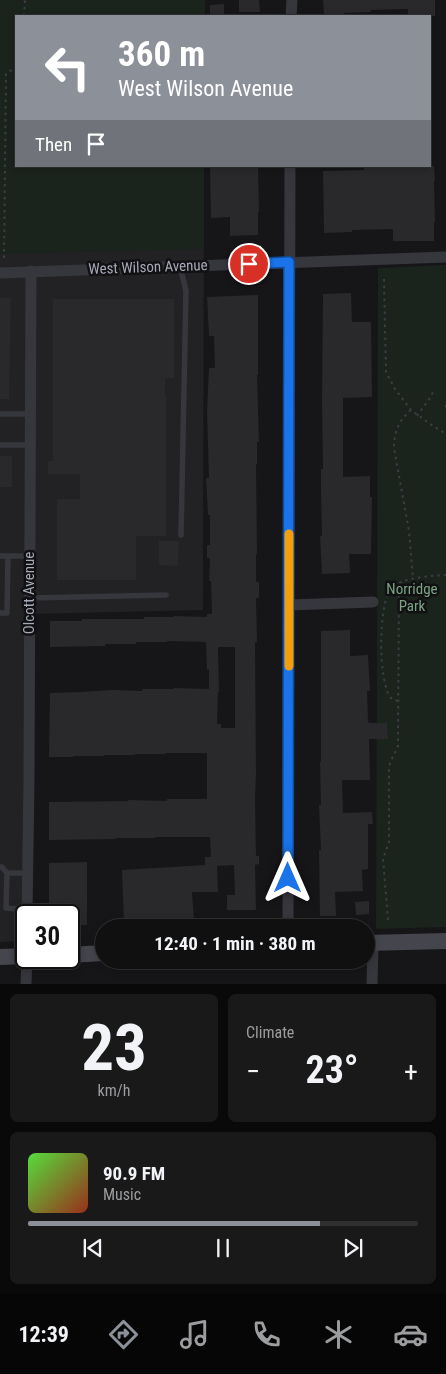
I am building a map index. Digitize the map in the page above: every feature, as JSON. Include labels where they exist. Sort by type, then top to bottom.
[{"type":"main road","points":[[375,943],[446,941]]},
{"type":"main road","points":[[80,954],[95,954]]},
{"type":"main road","points":[[0,957],[15,957]]},
{"type":"street","points":[[292,0],[292,15]]},
{"type":"street","points":[[288,919],[290,167]]},
{"type":"street","name":"West Wilson Avenue","points":[[0,272],[446,257]]},
{"type":"street","name":"Olcott Avenue","points":[[27,904],[31,271]]},
{"type":"street","points":[[289,605],[373,602]]},
{"type":"street","points":[[26,969],[26,984]]},
{"type":"street","points":[[371,969],[372,984]]},
{"type":"lane","points":[[180,266],[186,291],[181,535]]},
{"type":"lane","points":[[0,414],[30,414]]},
{"type":"lane","points":[[0,445],[30,445]]},
{"type":"lane","points":[[0,556],[30,556]]},
{"type":"lane","points":[[0,612],[7,613],[8,556]]},
{"type":"lane","points":[[29,598],[166,595]]},
{"type":"lane","points":[[0,867],[7,873],[3,900],[6,908],[15,910]]},
{"type":"lane","points":[[7,873],[28,873]]},
{"type":"path","points":[[24,15],[25,0]]},
{"type":"path","points":[[4,258],[6,74],[15,67]]},
{"type":"path","points":[[384,278],[386,372],[395,389],[411,410],[417,416],[446,434]]},
{"type":"path","points":[[417,416],[433,392]]},
{"type":"path","points":[[446,404],[446,409]]},
{"type":"path","points":[[411,410],[397,427],[394,448],[409,531],[413,579]]},
{"type":"path","points":[[399,701],[391,698],[386,689],[383,674],[382,618],[387,596],[392,588],[413,579],[446,575]]},
{"type":"path","points":[[388,920],[383,859],[389,842],[390,763],[398,746],[399,584]]},
{"type":"shaded area","points":[[0,0],[205,0],[205,15],[15,15],[15,167],[204,167],[203,610],[28,614],[24,904],[15,904],[15,941],[0,942]]},
{"type":"green space","points":[[0,0],[22,0],[23,3],[27,3],[28,0],[205,0],[205,15],[15,15],[15,167],[204,167],[204,249],[0,254]]},
{"type":"green space","name":"Norridge Park","points":[[446,265],[446,927],[376,929],[378,268]]},
{"type":"building","points":[[239,0],[259,0],[260,12],[239,12]]},
{"type":"building","points":[[323,0],[435,0],[435,16],[408,15],[408,9],[371,10],[371,12],[344,13],[344,15],[324,15]]},
{"type":"building","points":[[224,4],[224,15],[210,15],[210,5]]},
{"type":"building","points":[[434,166],[434,241],[393,241],[393,229],[324,233],[323,171],[364,170],[364,167]]},
{"type":"building","points":[[210,167],[258,167],[258,235],[230,236],[230,217],[211,218]]},
{"type":"building","points":[[351,293],[352,322],[371,322],[372,397],[343,398],[343,477],[370,476],[370,497],[372,497],[371,554],[349,554],[350,573],[322,574],[320,536],[322,536],[321,469],[323,469],[323,294]]},
{"type":"building","points":[[258,295],[257,375],[259,442],[257,442],[256,464],[256,582],[259,582],[259,598],[256,598],[257,642],[255,642],[255,798],[256,856],[259,856],[259,864],[255,865],[256,910],[227,910],[227,895],[235,895],[234,865],[217,866],[218,892],[192,892],[194,919],[124,919],[122,870],[205,865],[205,857],[211,857],[210,837],[49,840],[49,802],[207,799],[207,753],[49,757],[50,693],[112,690],[143,691],[142,689],[174,688],[209,689],[206,642],[167,641],[105,644],[105,646],[50,647],[50,621],[144,619],[144,617],[174,616],[207,617],[207,614],[212,614],[211,581],[209,581],[210,558],[207,558],[207,545],[210,545],[210,515],[208,515],[206,478],[209,478],[207,411],[209,368],[215,368],[214,336],[209,336],[207,297]],"holes":[[[218,647],[235,647],[235,728],[221,728],[221,724],[217,724],[219,692]]]},
{"type":"building","points":[[0,298],[11,298],[9,399],[0,399]]},
{"type":"building","points":[[53,299],[174,299],[174,378],[165,378],[166,536],[136,536],[136,580],[57,580],[57,499],[80,499],[80,474],[48,474],[48,461],[53,461]]},
{"type":"building","points":[[0,456],[12,456],[12,487],[0,487]]},
{"type":"building","points":[[159,541],[179,541],[178,566],[159,565]]},
{"type":"building","points":[[350,630],[350,656],[368,655],[370,691],[367,691],[368,721],[369,723],[387,723],[388,739],[369,739],[370,780],[342,780],[343,813],[372,812],[373,824],[368,824],[368,869],[362,870],[363,891],[335,892],[336,916],[320,916],[321,631]]},
{"type":"building","points":[[87,862],[87,925],[80,925],[80,904],[49,904],[49,863]]},
{"type":"building","points":[[369,901],[369,914],[356,915],[355,902]]},
{"type":"slow traffic","points":[[289,534],[289,666]]},
{"type":"route","points":[[249,264],[289,262],[288,878]]}]
